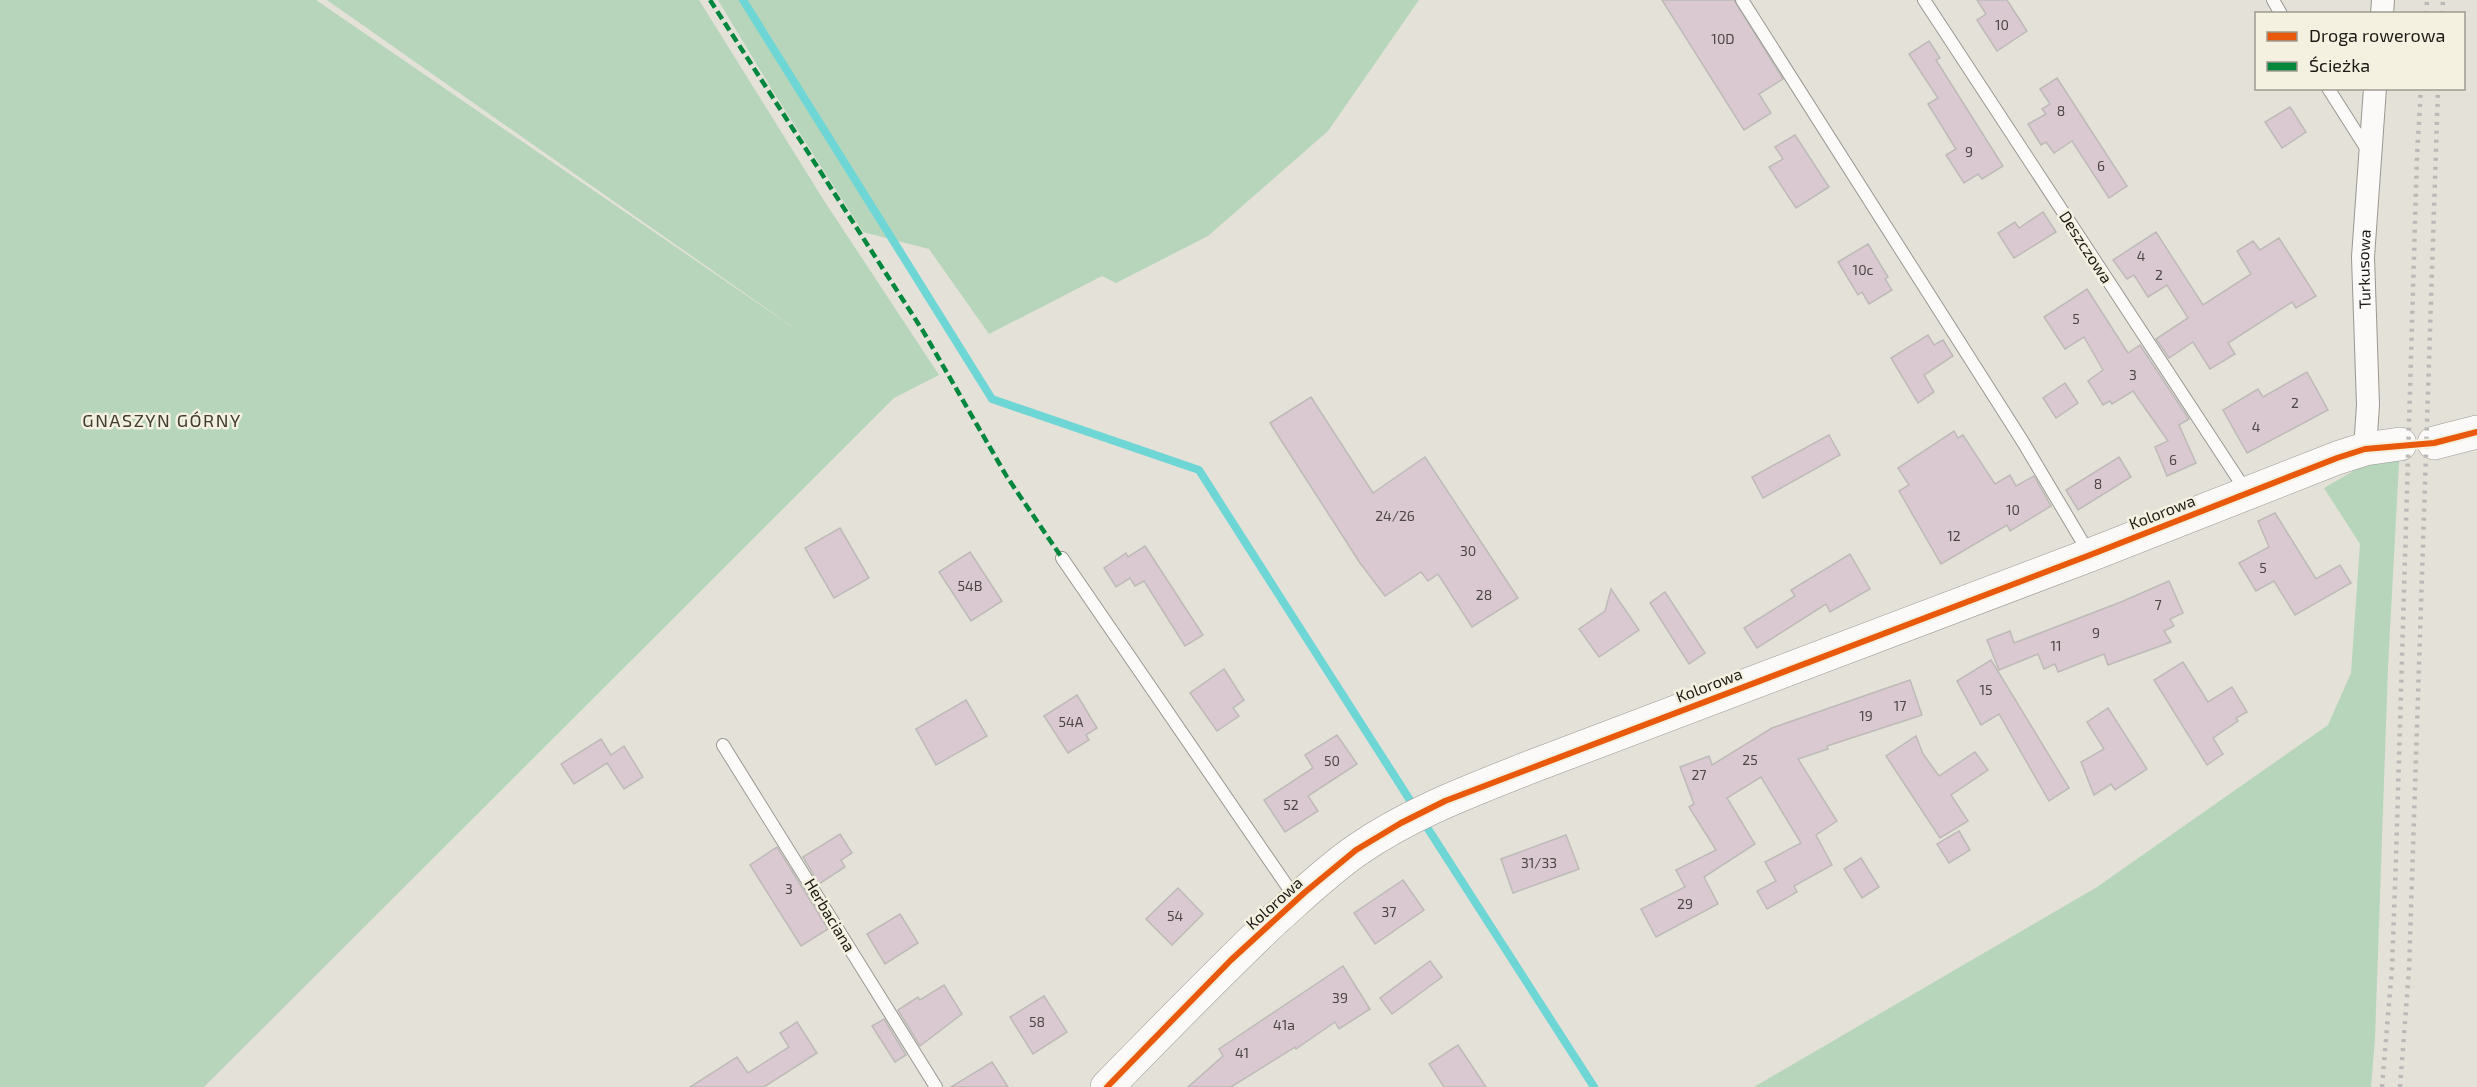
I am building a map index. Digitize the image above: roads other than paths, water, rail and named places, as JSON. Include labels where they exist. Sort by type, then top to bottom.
[{"type":"street","name":"Turkusowa","points":[[2365,449],[2368,405],[2363,256],[2375,90]]},
{"type":"street","points":[[2434,443],[2477,432]]},
{"type":"street","name":"Kolorowa","points":[[1107,1087],[1231,960],[1296,900],[1356,850],[1444,801],[2090,555],[2316,466],[2365,449],[2400,444]]},
{"type":"lane","points":[[1742,0],[2023,442],[2090,555]]},
{"type":"lane","name":"Deszczowa","points":[[1924,0],[2248,494]]},
{"type":"lane","points":[[2329,90],[2369,153]]},
{"type":"lane","points":[[1062,558],[1296,900]]},
{"type":"lane","name":"Herbaciana","points":[[723,745],[936,1087]]},
{"type":"waterway","points":[[743,0],[992,399],[1199,470],[1415,808]]},
{"type":"waterway","points":[[1423,821],[1594,1087]]},
{"type":"railway","points":[[2426,12],[2427,0]]},
{"type":"railway","points":[[2442,12],[2443,0]]},
{"type":"railway","points":[[2382,1087],[2392,968],[2421,90]]},
{"type":"railway","points":[[2400,1087],[2409,970],[2438,90]]},
{"type":"district","name":"GNASZYN GÓRNY","points":[[162,421]]}]
